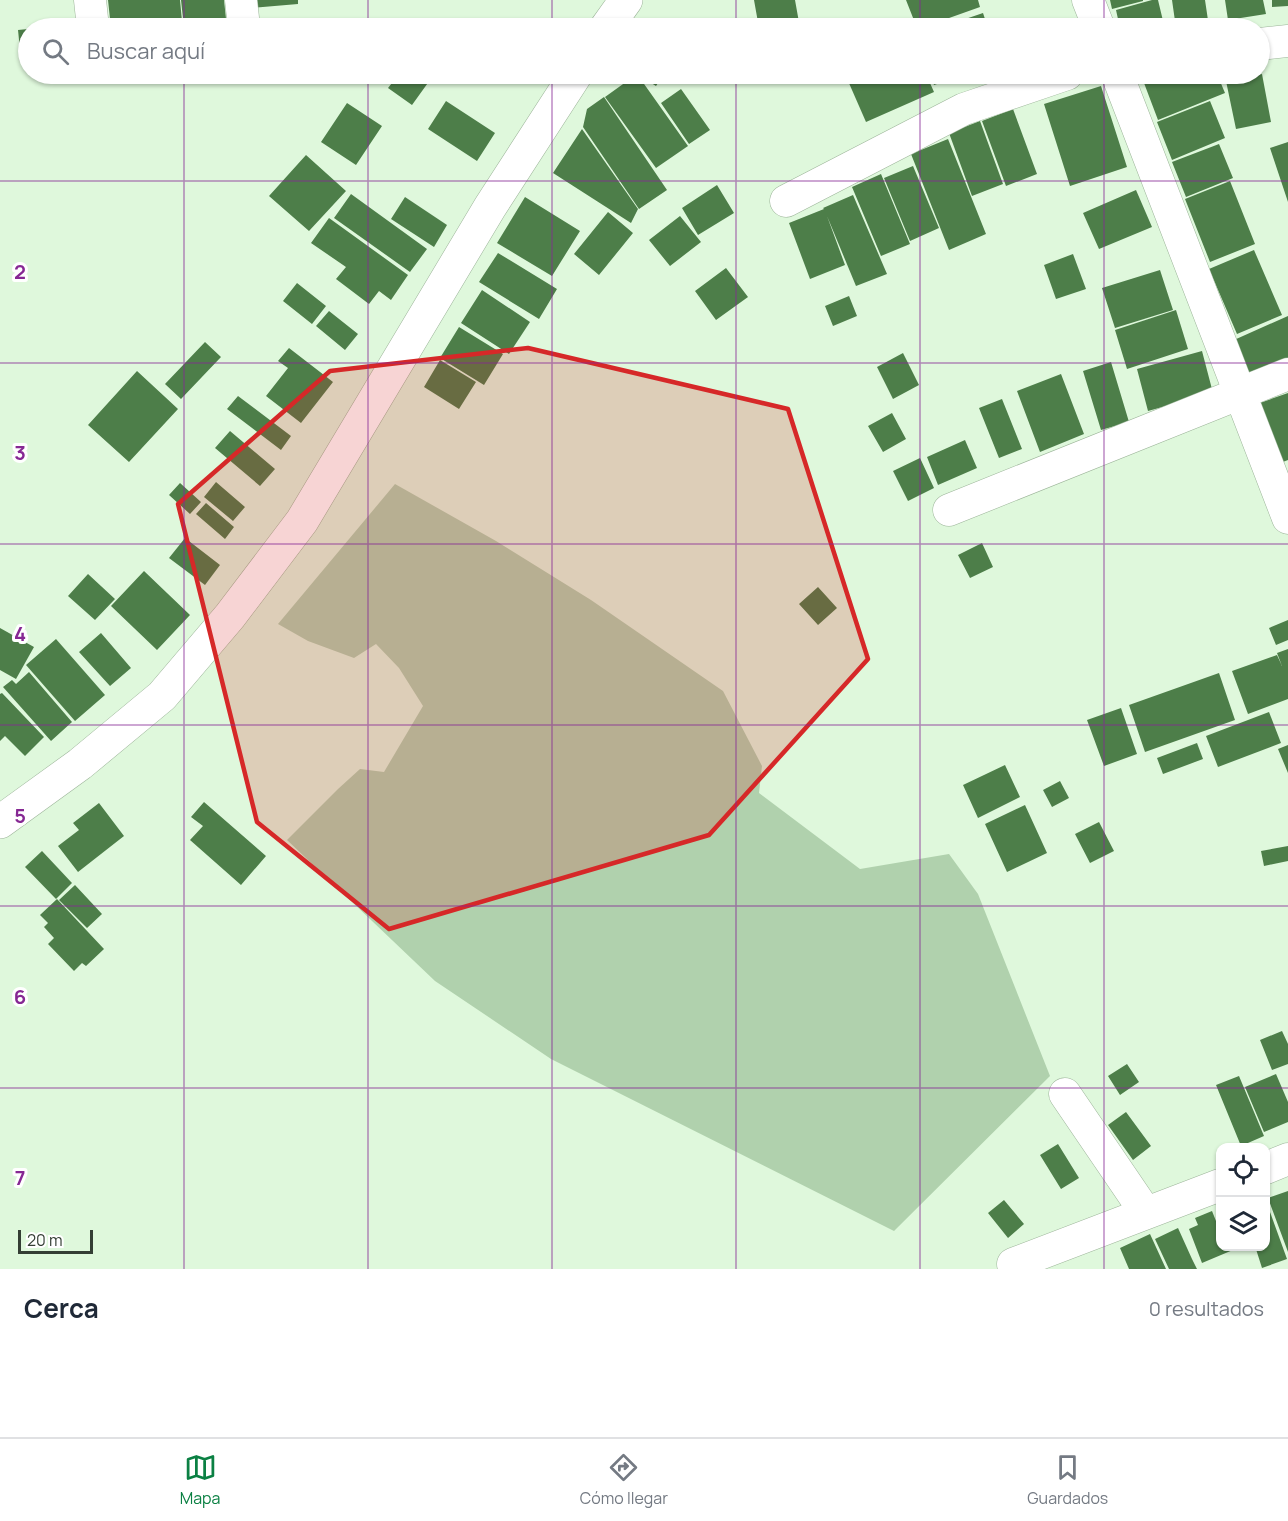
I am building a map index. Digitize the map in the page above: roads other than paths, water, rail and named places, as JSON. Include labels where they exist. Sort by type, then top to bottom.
[{"type":"main road","points":[[613,18],[626,0]]},
{"type":"main road","points":[[0,822],[80,764],[162,696],[230,616],[302,521],[490,207],[570,84]]},
{"type":"street","points":[[90,0],[92,18]]},
{"type":"street","points":[[1088,0],[1095,18]]},
{"type":"street","points":[[1270,43],[1288,41]]},
{"type":"street","points":[[786,201],[964,109],[1038,84]]},
{"type":"street","points":[[1121,84],[1288,518]]},
{"type":"street","points":[[949,510],[1288,374]]},
{"type":"street","points":[[1065,1094],[1146,1213]]},
{"type":"street","points":[[1270,1167],[1288,1160]]},
{"type":"street","points":[[1015,1269],[1013,1264],[1216,1187]]}]
